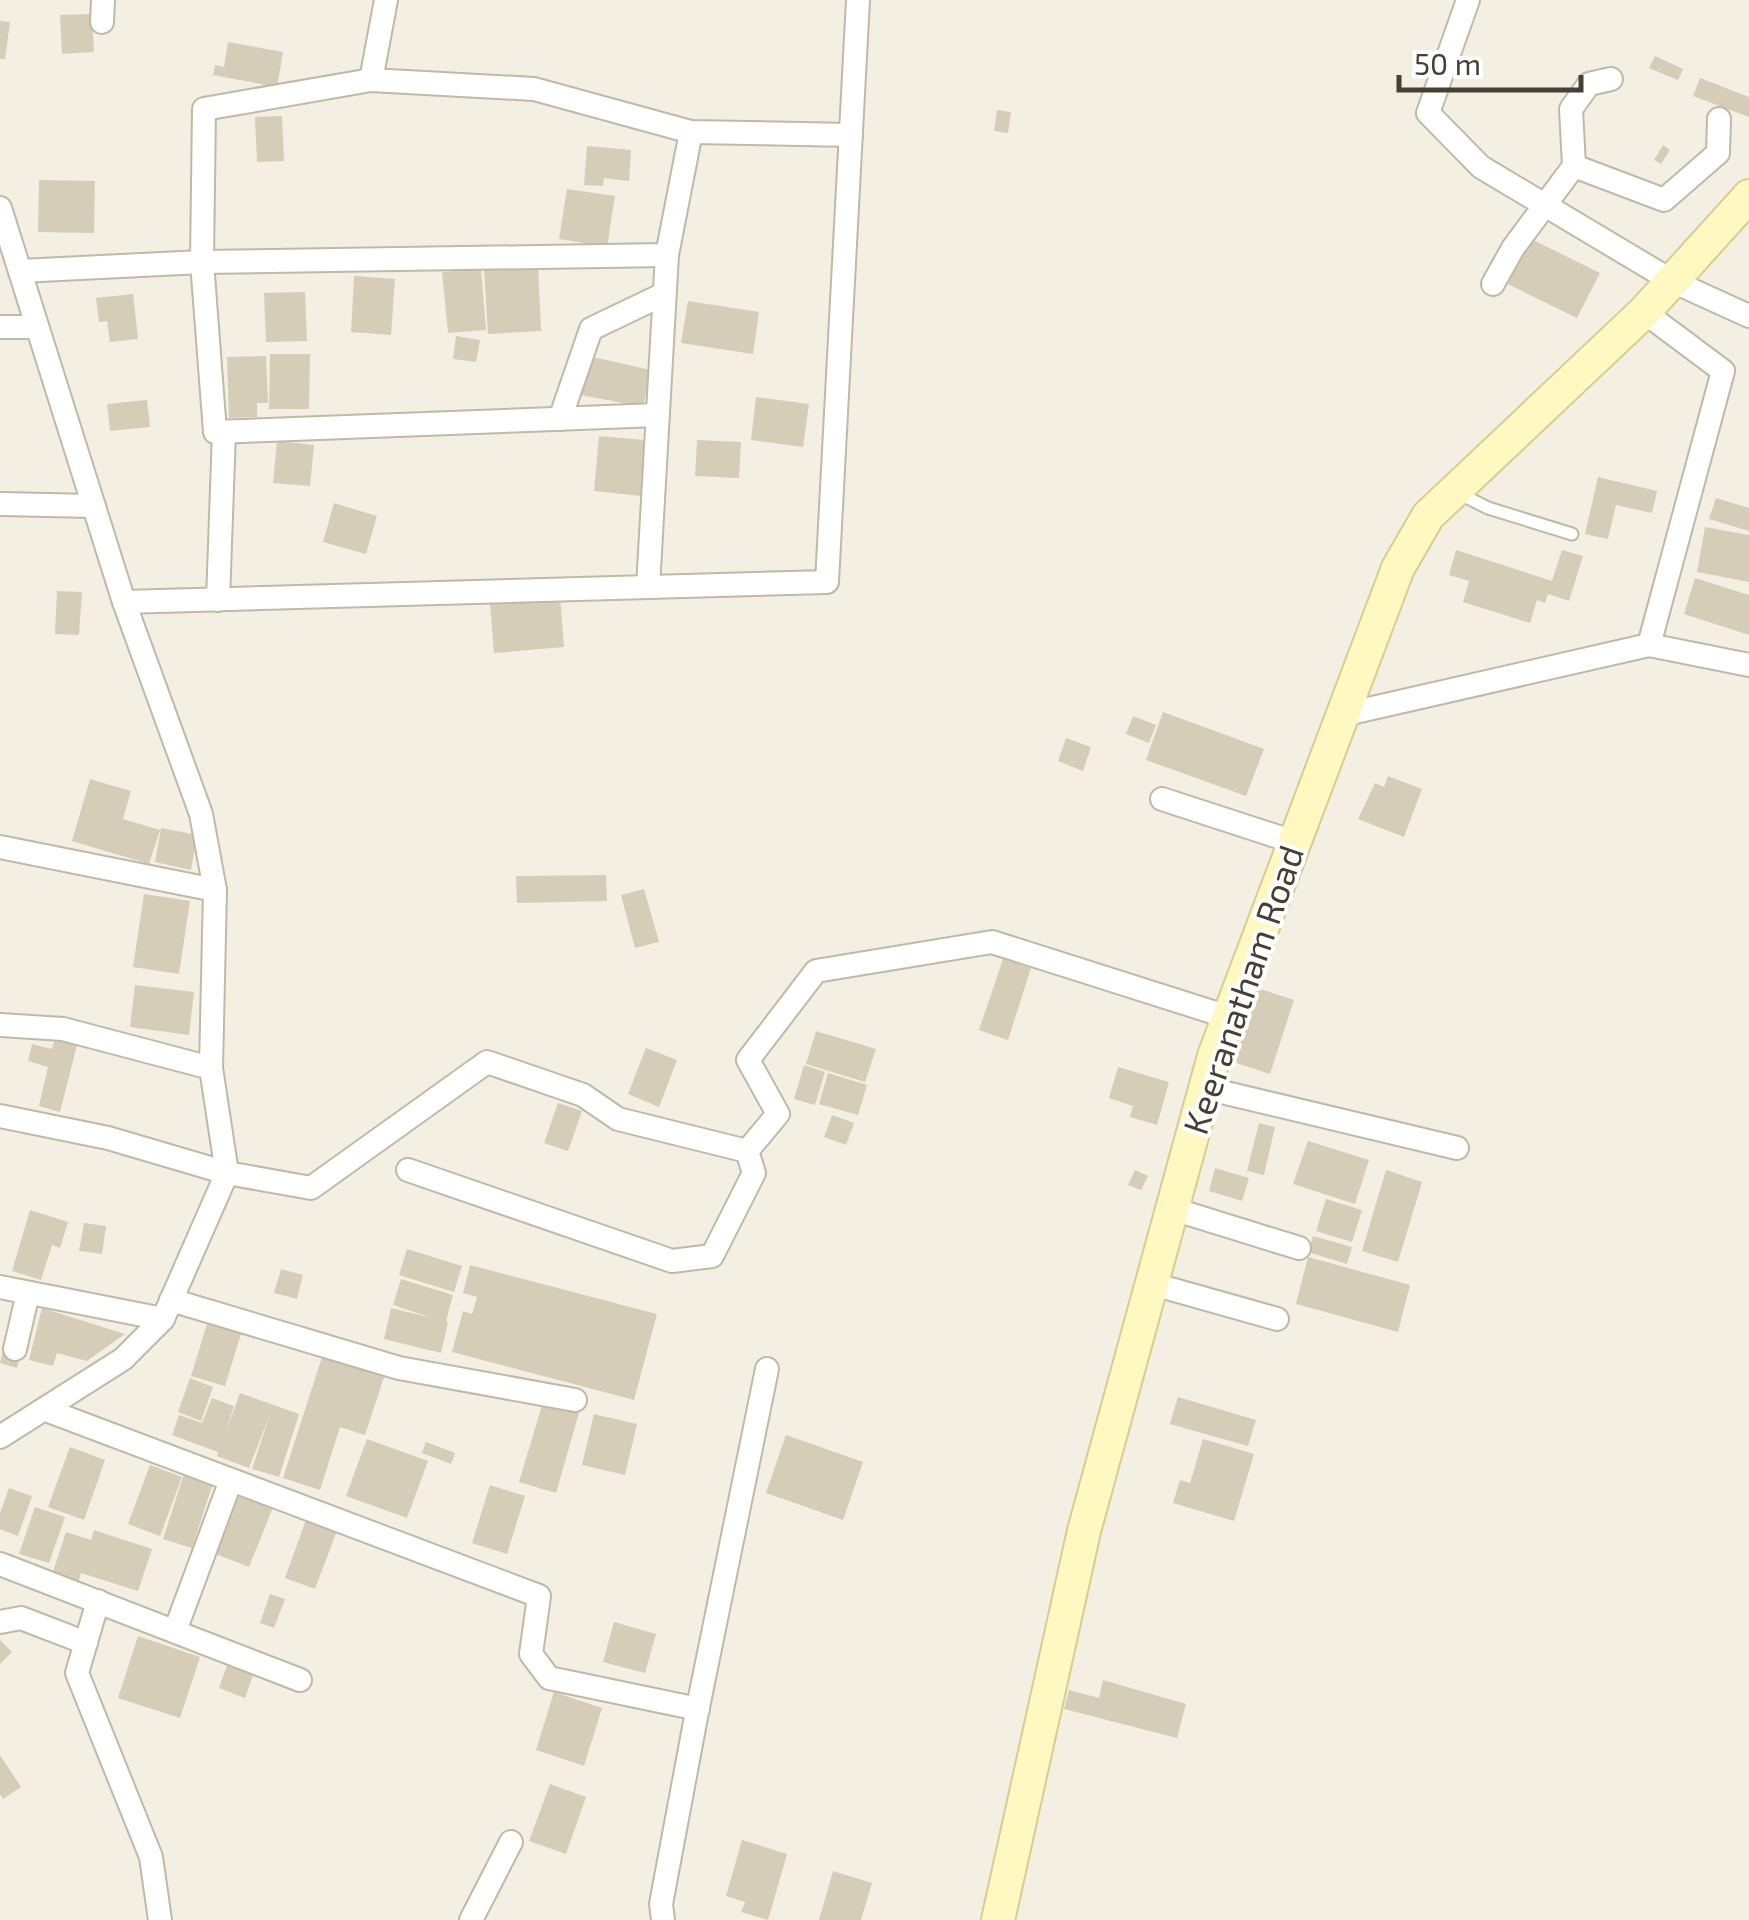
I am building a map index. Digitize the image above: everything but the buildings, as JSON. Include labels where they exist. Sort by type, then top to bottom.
[{"type":"street","points":[[371,80],[386,0]]},
{"type":"street","points":[[124,602],[827,582],[858,0]]},
{"type":"street","points":[[1468,0],[1428,113],[1482,167],[1672,281],[1749,316]]},
{"type":"street","points":[[1493,284],[1513,248],[1574,166],[1571,110],[1589,84],[1611,79]]},
{"type":"street","points":[[658,415],[215,432],[202,262],[204,110],[371,80],[534,88],[691,132],[851,135]]},
{"type":"street","points":[[1574,166],[1664,200],[1718,154],[1719,120]]},
{"type":"street","points":[[648,587],[666,254],[691,132]]},
{"type":"street","name":"Keeranatham Road","points":[[998,1920],[1084,1532],[1214,1056],[1398,568],[1428,516],[1644,312],[1749,196]]},
{"type":"street","points":[[0,208],[124,602],[201,814],[214,890],[211,1068],[227,1172],[167,1310],[123,1358],[0,1437]]},
{"type":"street","points":[[20,271],[202,262],[666,254]]},
{"type":"street","points":[[560,419],[590,329],[664,294]]},
{"type":"street","points":[[1644,312],[1722,371],[1649,645]]},
{"type":"street","points":[[0,327],[37,326]]},
{"type":"street","points":[[218,600],[224,432]]},
{"type":"street","points":[[0,504],[94,506]]},
{"type":"street","points":[[1342,715],[1649,645],[1749,666]]},
{"type":"street","points":[[1162,799],[1294,842]]},
{"type":"street","points":[[0,847],[214,890]]},
{"type":"street","points":[[747,1150],[778,1114],[748,1060],[816,971],[992,942],[1228,1017]]},
{"type":"street","points":[[0,1025],[62,1029],[211,1068]]},
{"type":"street","points":[[0,1116],[108,1138],[227,1172],[311,1188],[487,1062],[582,1095],[618,1119],[747,1150]]},
{"type":"street","points":[[1205,1088],[1458,1148]]},
{"type":"street","points":[[408,1170],[672,1261],[712,1256],[754,1172],[747,1150]]},
{"type":"street","points":[[1173,1209],[1299,1248]]},
{"type":"street","points":[[1152,1284],[1277,1319]]},
{"type":"street","points":[[0,1288],[167,1310],[399,1368],[575,1400]]},
{"type":"street","points":[[15,1349],[28,1293]]},
{"type":"street","points":[[663,1920],[661,1904],[767,1369]]},
{"type":"street","points":[[46,1410],[540,1596],[531,1654],[549,1678],[698,1709]]},
{"type":"street","points":[[175,1631],[231,1480]]},
{"type":"street","points":[[0,1564],[300,1680]]},
{"type":"street","points":[[98,1601],[77,1673],[152,1857],[160,1920]]},
{"type":"street","points":[[0,1622],[20,1618],[86,1642]]},
{"type":"street","points":[[472,1920],[511,1842]]},
{"type":"lane","points":[[1454,490],[1488,508],[1572,534]]}]
